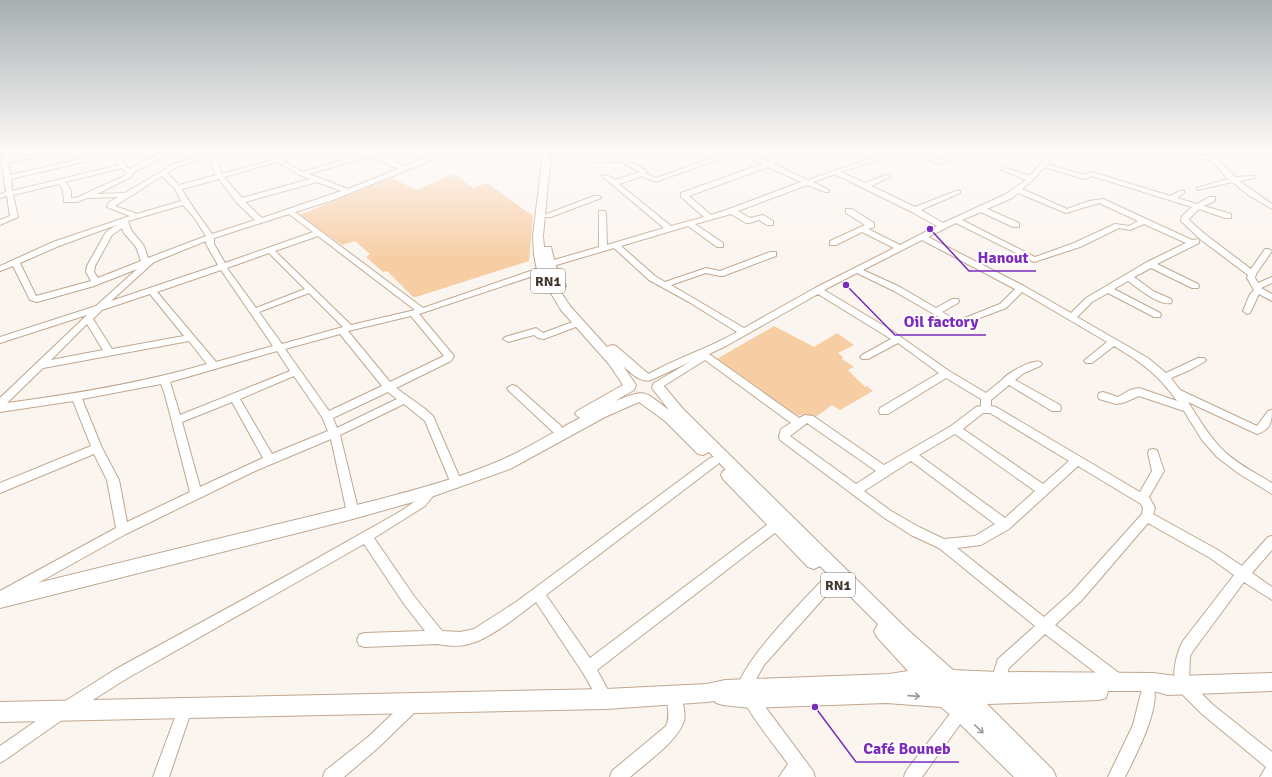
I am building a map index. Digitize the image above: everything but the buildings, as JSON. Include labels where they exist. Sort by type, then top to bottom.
[{"type":"main road","name":"RN1","points":[[543,188],[538,236],[539,255],[572,307],[619,356],[652,382],[678,412],[885,620],[929,661],[950,678],[965,704],[1029,777]]},
{"type":"main road","name":"RN1","points":[[551,188],[546,235],[546,267],[565,308],[613,361],[635,391],[670,418],[714,461],[898,646],[945,698]]},
{"type":"main road","points":[[446,485],[635,391],[654,394],[652,382],[634,380],[635,391]]},
{"type":"main road","points":[[0,599],[353,513],[486,473],[610,409],[635,391]]},
{"type":"main road","points":[[0,712],[606,699],[707,693],[730,697],[748,693],[889,683],[926,678],[998,681],[1120,683],[1153,682],[1179,684],[1272,682]]},
{"type":"main road","points":[[748,693],[886,694],[945,698],[965,704],[996,692],[1148,690],[1179,684]]},
{"type":"main road","name":"RN1","points":[[965,704],[984,715],[1046,777]]},
{"type":"street","points":[[0,223],[8,221],[14,217],[8,188]]},
{"type":"street","points":[[0,196],[31,188]]},
{"type":"street","points":[[66,188],[67,200],[77,200],[101,188]]},
{"type":"street","points":[[136,216],[111,206],[116,201],[139,188]]},
{"type":"street","points":[[178,188],[210,237],[210,244],[223,267],[327,416],[335,432],[353,513]]},
{"type":"street","points":[[230,188],[240,201],[260,220]]},
{"type":"street","points":[[240,201],[286,188]]},
{"type":"street","points":[[340,188],[348,191]]},
{"type":"street","points":[[15,262],[30,294],[33,298],[37,299],[96,282],[210,237],[355,188]]},
{"type":"street","points":[[620,188],[670,229]]},
{"type":"street","points":[[702,188],[684,195],[709,217]]},
{"type":"street","points":[[0,408],[76,397],[164,380],[346,329],[418,312],[546,267],[732,210],[790,188]]},
{"type":"street","points":[[819,188],[826,192]]},
{"type":"street","points":[[869,188],[915,210],[943,226]]},
{"type":"street","points":[[1136,188],[1228,216]]},
{"type":"street","points":[[1243,188],[1272,206]]},
{"type":"street","points":[[652,382],[818,290],[943,226],[1009,196],[1018,190],[1066,210],[1072,210],[1096,201],[1100,201],[1192,243]]},
{"type":"street","points":[[915,210],[958,192]]},
{"type":"street","points":[[1153,203],[1182,192]]},
{"type":"street","points":[[86,196],[126,195]]},
{"type":"street","points":[[548,215],[597,198]]},
{"type":"street","points":[[1212,199],[1197,207],[1185,221],[1203,237],[1252,274]]},
{"type":"street","points":[[0,269],[51,246],[136,216],[186,202]]},
{"type":"street","points":[[981,209],[1016,225]]},
{"type":"street","points":[[732,210],[747,221],[760,217],[770,223]]},
{"type":"street","points":[[290,211],[418,312],[449,356],[449,358],[327,416]]},
{"type":"street","points":[[833,243],[870,226],[870,224],[849,211]]},
{"type":"street","points":[[602,213],[604,248]]},
{"type":"street","points":[[956,220],[1034,260],[1084,242],[1118,226],[1130,228],[1145,221]]},
{"type":"street","points":[[124,221],[127,231],[140,246],[148,261]]},
{"type":"street","points":[[96,282],[90,272],[91,266],[109,234],[124,221]]},
{"type":"street","points":[[688,223],[720,245]]},
{"type":"street","points":[[863,230],[900,248]]},
{"type":"street","points":[[0,340],[152,291],[319,233]]},
{"type":"street","points":[[922,237],[1021,288],[1145,360],[1165,377],[1178,393],[1216,450],[1272,489]]},
{"type":"street","points":[[1072,317],[1089,300],[1107,289],[1150,264],[1203,237]]},
{"type":"street","points":[[616,245],[639,268],[652,278],[692,300],[743,332]]},
{"type":"street","points":[[0,755],[64,710],[121,674],[366,537],[405,514],[446,485],[430,419],[426,414],[404,400],[389,387],[346,329],[270,250]]},
{"type":"street","points":[[1268,250],[1252,274],[1251,278],[1257,289],[1272,298]]},
{"type":"street","points":[[664,285],[706,270],[720,274],[773,254]]},
{"type":"street","points":[[0,404],[148,261]]},
{"type":"street","points":[[1150,264],[1195,286]]},
{"type":"street","points":[[857,270],[897,289],[953,323],[958,324],[1003,306],[1021,288]]},
{"type":"street","points":[[111,276],[124,285]]},
{"type":"street","points":[[1129,277],[1150,293],[1168,301]]},
{"type":"street","points":[[1247,311],[1257,289],[1272,280]]},
{"type":"street","points":[[1107,289],[1157,315]]},
{"type":"street","points":[[255,311],[310,290]]},
{"type":"street","points":[[818,290],[898,339],[996,411],[1142,499],[1149,506],[1146,516],[1077,596],[1003,664],[998,681]]},
{"type":"street","points":[[152,291],[214,366]]},
{"type":"street","points":[[936,312],[955,301]]},
{"type":"street","points":[[88,318],[109,352]]},
{"type":"street","points":[[508,339],[536,331],[541,336],[544,336],[578,322]]},
{"type":"street","points":[[40,365],[190,338]]},
{"type":"street","points":[[865,357],[898,339]]},
{"type":"street","points":[[1089,361],[1114,341]]},
{"type":"street","points":[[703,355],[799,423]]},
{"type":"street","points":[[1165,377],[1187,368],[1201,360]]},
{"type":"street","points":[[855,491],[884,471],[954,429],[986,404],[1007,380],[1036,364]]},
{"type":"street","points":[[177,420],[296,372]]},
{"type":"street","points":[[884,411],[946,373]]},
{"type":"street","points":[[164,380],[177,420],[196,495]]},
{"type":"street","points":[[1007,380],[1056,408]]},
{"type":"street","points":[[512,388],[557,429]]},
{"type":"street","points":[[1103,396],[1111,400],[1121,401],[1132,393],[1139,392],[1188,409]]},
{"type":"street","points":[[1178,393],[1257,430],[1262,428],[1272,414]]},
{"type":"street","points":[[76,397],[113,480],[122,530]]},
{"type":"street","points":[[234,397],[270,460]]},
{"type":"street","points":[[0,599],[122,530],[270,460],[368,418],[404,400]]},
{"type":"street","points":[[884,471],[809,419],[805,419],[785,432],[784,437],[855,491],[899,522],[943,544],[1045,626],[1120,683]]},
{"type":"street","points":[[954,429],[1044,491]]},
{"type":"street","points":[[0,488],[98,448]]},
{"type":"street","points":[[1142,499],[1158,471],[1153,453]]},
{"type":"street","points":[[911,455],[1005,525]]},
{"type":"street","points":[[943,544],[977,541],[1005,525],[1077,460]]},
{"type":"street","points":[[364,640],[438,636],[448,639],[460,639],[474,636],[538,594],[714,461]]},
{"type":"street","points":[[1146,516],[1214,554],[1242,575],[1272,594]]},
{"type":"street","points":[[588,668],[776,525]]},
{"type":"street","points":[[366,537],[409,600],[438,636]]},
{"type":"street","points":[[1272,541],[1242,575],[1188,646],[1183,656],[1179,684],[1272,762]]},
{"type":"street","points":[[786,777],[802,771],[748,693],[748,679],[759,660],[832,579]]},
{"type":"street","points":[[538,594],[588,668],[606,699]]},
{"type":"street","points":[[1116,777],[1142,725],[1148,690]]},
{"type":"street","points":[[618,777],[671,731],[677,719],[674,695]]},
{"type":"street","points":[[331,777],[372,744],[413,704]]},
{"type":"street","points":[[912,777],[965,704]]},
{"type":"street","points":[[161,777],[185,709]]},
{"type":"street","points":[[1268,777],[1272,771]]},
{"type":"shaded area","points":[[366,188],[413,188],[417,190],[421,188],[494,188],[533,216],[529,261],[413,297],[387,271],[383,272],[366,257],[370,254],[355,241],[342,245],[301,216],[302,214]]},
{"type":"shaded area","points":[[774,326],[814,347],[837,333],[854,345],[838,353],[843,357],[842,359],[854,367],[848,370],[865,387],[867,386],[873,391],[840,410],[832,405],[813,419],[806,414],[795,416],[715,360]]},
{"type":"place","name":"Hanout","points":[[930,229]]},
{"type":"place","name":"Oil factory","points":[[846,285]]},
{"type":"place","name":"Café Bouneb","points":[[815,707]]}]
